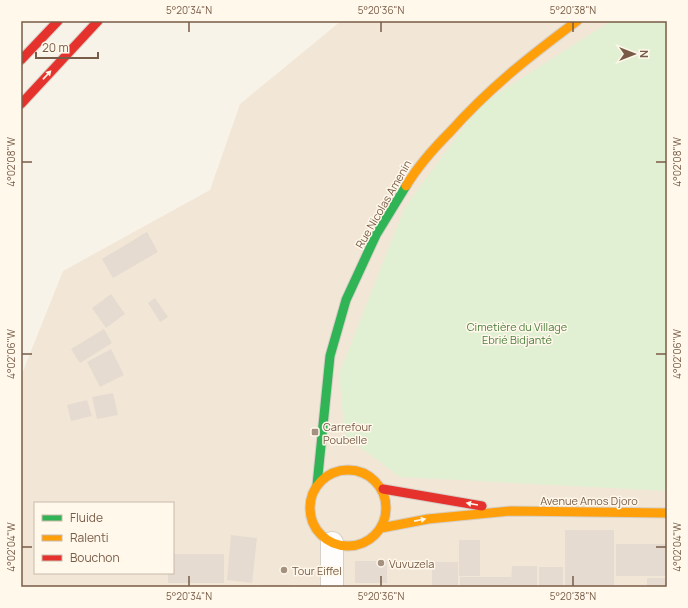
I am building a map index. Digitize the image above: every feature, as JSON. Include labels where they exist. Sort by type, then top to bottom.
[{"type":"street","points":[[21,60],[58,21]]},
{"type":"street","points":[[21,104],[98,21]]},
{"type":"street","name":"Rue Nicolas Amenin","points":[[317,485],[330,356],[346,300],[376,236],[418,166],[475,104],[523,61],[577,21]]},
{"type":"street","points":[[346,469],[359,470],[373,477],[383,489],[387,502],[386,516],[381,528],[372,538],[360,545],[346,546],[332,543],[321,535],[313,524],[310,511],[311,497],[317,485],[328,474],[346,469]]},
{"type":"street","name":"Avenue Amos Djoro","points":[[383,489],[511,511]]},
{"type":"street","name":"Avenue Amos Djoro","points":[[381,528],[428,519],[511,511],[667,513]]},
{"type":"street","points":[[332,543],[332,587]]},
{"type":"shaded area","points":[[341,21],[667,21],[667,587],[21,587],[21,376],[63,271],[210,190],[240,104]]},
{"type":"green space","name":"Cimetière du Village Ebrié Bidjanté","points":[[611,21],[667,21],[667,491],[400,477],[345,436],[339,374],[405,207],[481,104]]},
{"type":"building","points":[[147,232],[158,252],[113,278],[102,259]]},
{"type":"building","points":[[111,294],[125,314],[106,328],[92,308]]},
{"type":"building","points":[[155,298],[168,317],[160,322],[148,303]]},
{"type":"building","points":[[104,329],[112,343],[80,363],[71,349]]},
{"type":"building","points":[[111,349],[124,375],[100,387],[87,362]]},
{"type":"building","points":[[113,393],[118,415],[97,419],[92,397]]},
{"type":"building","points":[[87,400],[92,416],[71,421],[67,405]]},
{"type":"building","points":[[565,530],[614,530],[614,587],[565,587]]},
{"type":"building","points":[[231,535],[257,538],[252,583],[227,580]]},
{"type":"building","points":[[459,540],[480,540],[480,576],[459,576]]},
{"type":"building","points":[[616,544],[667,544],[667,576],[616,576]]},
{"type":"building","points":[[174,554],[224,554],[224,583],[168,583],[168,574],[174,574]]},
{"type":"building","points":[[355,561],[387,561],[387,583],[355,583]]},
{"type":"building","points":[[432,562],[458,562],[458,587],[432,587]]},
{"type":"building","points":[[512,566],[537,566],[537,587],[460,587],[460,577],[511,577],[511,582]]},
{"type":"building","points":[[539,567],[563,567],[563,587],[539,587]]},
{"type":"building","points":[[647,578],[667,578],[667,587],[647,587]]},
{"type":"building","points":[[260,585],[290,585],[290,587],[260,587]]},
{"type":"traffic: fast","points":[[317,485],[330,356],[346,300],[376,235],[406,186]]},
{"type":"traffic: slow","points":[[406,186],[432,151],[480,101],[526,60],[577,21]]},
{"type":"traffic: slow","points":[[341,470],[355,470],[369,476],[380,487],[386,501],[386,508],[386,515],[383,523],[375,535],[369,540],[355,546],[341,546],[327,540],[316,529],[310,515],[310,501],[316,487],[327,476],[341,470]]},
{"type":"traffic: slow","points":[[381,528],[428,519],[511,511],[667,513]]},
{"type":"traffic: jam","points":[[21,60],[58,21]]},
{"type":"traffic: jam","points":[[21,104],[98,21]]},
{"type":"traffic: jam","points":[[383,489],[482,506]]},
{"type":"place","name":"Carrefour Poubelle","points":[[315,432]]},
{"type":"place","name":"Vuvuzela","points":[[381,563]]},
{"type":"place","name":"Tour Eiffel","points":[[284,570]]}]
